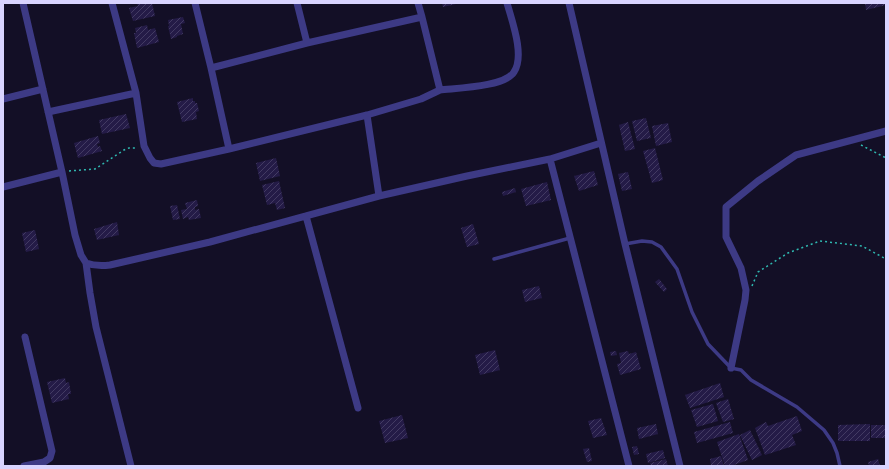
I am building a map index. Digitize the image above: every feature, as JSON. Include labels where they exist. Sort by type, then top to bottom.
[{"type":"street","points":[[23,3],[80,255],[86,263],[96,327],[131,466]]},
{"type":"street","points":[[112,3],[136,93],[144,146],[154,163],[161,164],[367,115],[421,99],[440,90],[470,87],[502,81],[514,73],[519,59],[516,34],[507,3]]},
{"type":"street","points":[[195,3],[229,149]]},
{"type":"street","points":[[297,3],[307,43]]},
{"type":"street","points":[[418,3],[440,90]]},
{"type":"street","points":[[569,3],[625,244],[680,466]]},
{"type":"street","points":[[211,68],[307,43],[422,17]]},
{"type":"street","points":[[3,99],[43,89]]},
{"type":"street","points":[[48,112],[136,93]]},
{"type":"street","points":[[367,115],[379,196]]},
{"type":"street","points":[[731,368],[746,290],[740,268],[726,237],[726,207],[758,181],[796,155],[886,131]]},
{"type":"street","points":[[86,263],[103,266],[110,265],[210,242],[379,196],[467,176],[550,160],[601,143]]},
{"type":"street","points":[[550,160],[629,466]]},
{"type":"street","points":[[3,187],[62,172]]},
{"type":"street","points":[[306,216],[358,408]]},
{"type":"street","points":[[24,337],[52,451],[50,458],[44,462],[24,466]]},
{"type":"lane","points":[[494,259],[570,238]]},
{"type":"lane","points":[[625,244],[642,241],[652,242],[661,247],[677,269],[692,312],[708,344],[731,368],[741,370],[751,380],[797,407],[824,430],[833,442],[838,453],[840,466]]},
{"type":"path","points":[[852,140],[886,158]]},
{"type":"path","points":[[62,172],[95,169],[124,150],[144,146]]},
{"type":"path","points":[[752,286],[758,272],[788,253],[820,241],[862,246],[886,259]]},
{"type":"building","points":[[137,3],[152,3],[155,16],[133,21],[129,8],[138,6]]},
{"type":"building","points":[[442,3],[456,3],[456,4],[443,7]]},
{"type":"building","points":[[865,3],[886,3],[886,5],[866,10]]},
{"type":"building","points":[[183,17],[185,23],[181,24],[183,34],[171,39],[168,20]]},
{"type":"building","points":[[147,25],[148,30],[155,28],[159,42],[137,48],[134,33],[136,33],[135,28]]},
{"type":"building","points":[[193,98],[193,101],[197,103],[199,111],[196,112],[197,119],[182,122],[177,102]]},
{"type":"building","points":[[126,114],[130,128],[102,134],[99,120]]},
{"type":"building","points":[[646,118],[651,138],[637,141],[632,121]]},
{"type":"building","points":[[628,122],[635,149],[625,151],[619,125]]},
{"type":"building","points":[[668,123],[672,142],[656,146],[652,126]]},
{"type":"building","points":[[98,136],[100,143],[97,144],[98,147],[100,146],[102,151],[78,158],[74,143]]},
{"type":"building","points":[[655,148],[663,180],[652,183],[643,151]]},
{"type":"building","points":[[276,158],[280,176],[260,181],[256,163]]},
{"type":"building","points":[[594,171],[598,185],[579,191],[574,176]]},
{"type":"building","points":[[628,172],[632,189],[622,191],[618,174]]},
{"type":"building","points":[[279,181],[285,208],[277,210],[275,203],[267,205],[262,185]]},
{"type":"building","points":[[547,182],[551,200],[526,206],[521,189]]},
{"type":"building","points":[[515,188],[516,192],[503,196],[502,192]]},
{"type":"building","points":[[197,200],[198,206],[195,207],[195,210],[199,209],[201,218],[189,220],[188,217],[183,219],[181,210],[187,209],[185,203]]},
{"type":"building","points":[[177,205],[180,219],[173,220],[170,206]]},
{"type":"building","points":[[117,222],[119,235],[97,240],[94,229]]},
{"type":"building","points":[[473,224],[479,244],[467,247],[461,228]]},
{"type":"building","points":[[35,230],[39,249],[26,252],[22,233]]},
{"type":"building","points":[[659,279],[667,289],[664,292],[655,282]]},
{"type":"building","points":[[539,286],[542,298],[525,302],[522,290]]},
{"type":"building","points":[[495,350],[500,370],[480,375],[475,355]]},
{"type":"building","points":[[616,351],[617,355],[611,356],[610,352]]},
{"type":"building","points":[[628,351],[629,354],[636,352],[641,369],[620,375],[617,364],[621,363],[619,353]]},
{"type":"building","points":[[65,378],[66,383],[69,382],[71,394],[68,394],[69,399],[52,403],[47,382]]},
{"type":"building","points":[[720,383],[724,397],[690,408],[685,395]]},
{"type":"building","points":[[728,399],[734,419],[723,422],[716,403]]},
{"type":"building","points":[[713,404],[718,421],[697,427],[691,410]]},
{"type":"building","points":[[402,415],[408,438],[385,443],[379,421]]},
{"type":"building","points":[[797,416],[802,431],[792,435],[796,445],[765,455],[755,428],[766,422],[768,426]]},
{"type":"building","points":[[601,418],[607,435],[593,438],[588,421]]},
{"type":"building","points":[[730,422],[733,433],[697,443],[694,432]]},
{"type":"building","points":[[656,424],[658,434],[639,439],[637,428]]},
{"type":"building","points":[[870,424],[870,441],[838,441],[838,425]]},
{"type":"building","points":[[871,425],[886,425],[886,438],[871,438]]},
{"type":"building","points":[[750,430],[762,455],[752,460],[740,435]]},
{"type":"building","points":[[739,434],[748,460],[731,466],[725,466],[717,442]]},
{"type":"building","points":[[637,446],[639,454],[634,455],[632,447]]},
{"type":"building","points":[[589,448],[592,461],[587,462],[583,449]]},
{"type":"building","points":[[663,450],[665,458],[648,463],[646,454]]},
{"type":"building","points":[[721,456],[724,466],[711,466],[710,459]]},
{"type":"building","points":[[666,459],[668,466],[651,466],[650,463]]},
{"type":"building","points":[[878,459],[880,466],[869,466],[868,462]]}]
